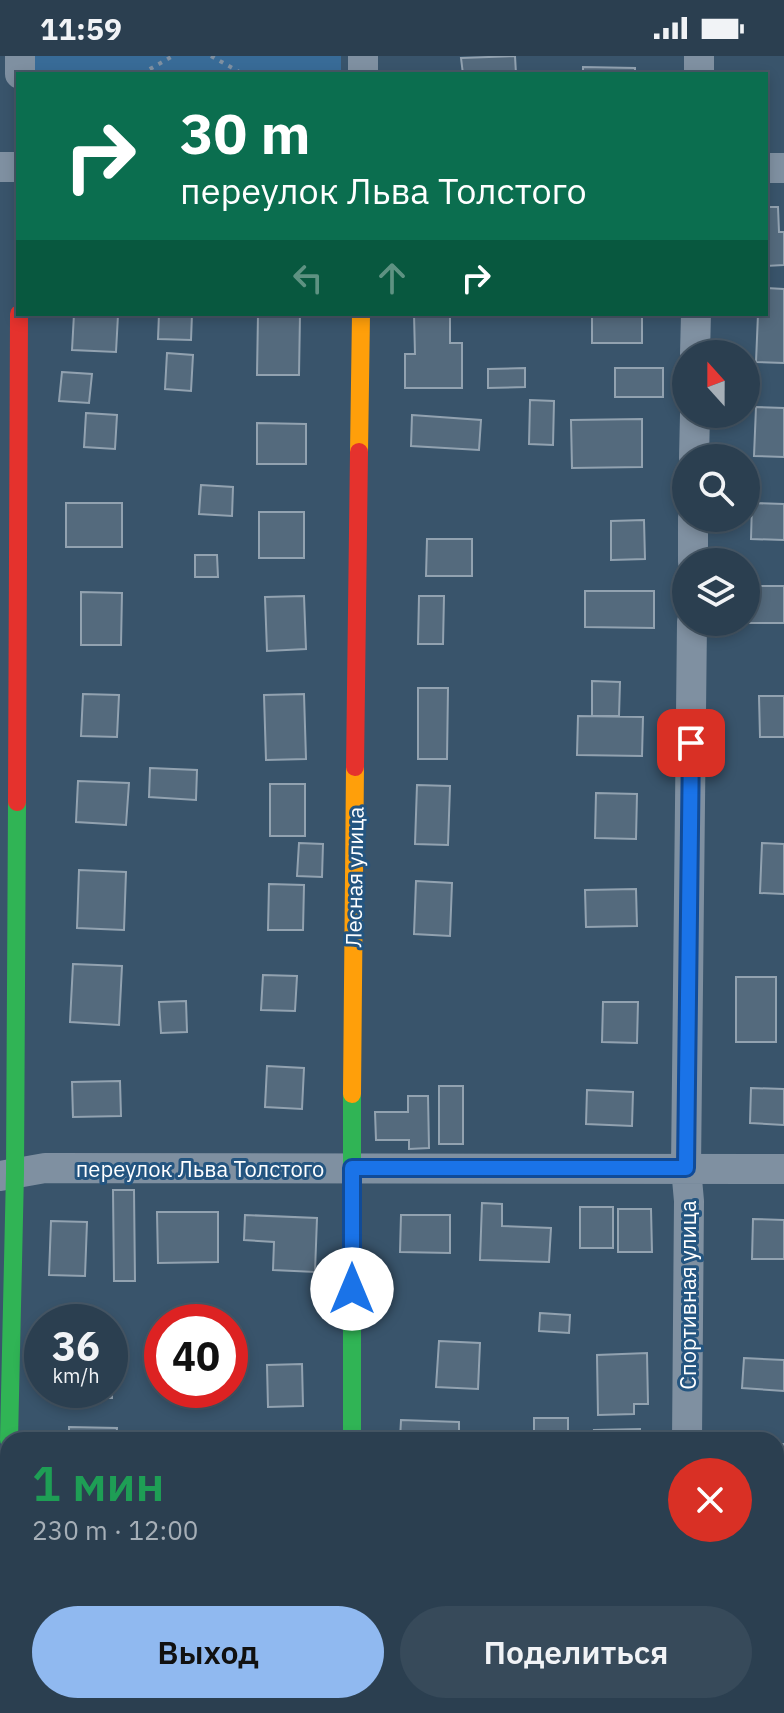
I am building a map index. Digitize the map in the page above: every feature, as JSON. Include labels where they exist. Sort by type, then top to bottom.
[{"type":"street","points":[[9,1432],[8,1174],[19,316]]},
{"type":"street","name":"Лесная улица","points":[[352,1432],[361,316]]},
{"type":"street","points":[[695,340],[696,316]]},
{"type":"street","name":"Спортивная улица","points":[[687,1432],[689,1201],[686,1168],[692,636]]},
{"type":"street","name":"переулок Льва Толстого","points":[[8,1174],[45,1168],[784,1169]]},
{"type":"path","points":[[145,72],[173,56]]},
{"type":"path","points":[[211,56],[239,72]]},
{"type":"shaded area","points":[[34,56],[341,56],[341,72],[34,72]]},
{"type":"building","points":[[515,56],[516,72],[463,72],[461,58]]},
{"type":"building","points":[[583,67],[635,68],[635,72],[583,72]]},
{"type":"building","points":[[768,207],[778,207],[779,232],[784,232],[784,265],[768,266]]},
{"type":"building","points":[[768,288],[784,289],[784,363],[760,362],[758,316],[768,316]]},
{"type":"building","points":[[74,316],[118,316],[116,352],[72,350]]},
{"type":"building","points":[[159,316],[192,316],[191,340],[158,339]]},
{"type":"building","points":[[258,316],[300,316],[299,375],[257,375]]},
{"type":"building","points":[[414,316],[450,316],[450,343],[462,343],[462,388],[405,388],[405,354],[415,354]]},
{"type":"building","points":[[592,316],[642,316],[642,343],[592,343]]},
{"type":"building","points":[[167,353],[193,355],[191,391],[165,389]]},
{"type":"building","points":[[525,368],[525,387],[488,388],[488,369]]},
{"type":"building","points":[[615,368],[663,368],[663,397],[615,397]]},
{"type":"building","points":[[62,372],[92,374],[89,403],[59,401]]},
{"type":"building","points":[[530,400],[554,401],[553,445],[529,444]]},
{"type":"building","points":[[760,407],[784,408],[784,457],[760,456],[760,444],[754,444],[755,428],[760,428]]},
{"type":"building","points":[[86,413],[117,415],[115,449],[84,447]]},
{"type":"building","points":[[412,415],[481,420],[479,450],[411,446]]},
{"type":"building","points":[[642,419],[642,467],[572,468],[571,420]]},
{"type":"building","points":[[257,423],[306,424],[306,464],[257,464]]},
{"type":"building","points":[[201,485],[233,487],[232,516],[199,514]]},
{"type":"building","points":[[66,503],[122,503],[122,547],[66,547]]},
{"type":"building","points":[[760,503],[784,504],[784,540],[751,539],[751,532],[760,532]]},
{"type":"building","points":[[259,512],[304,512],[304,558],[259,558]]},
{"type":"building","points":[[644,520],[645,559],[611,560],[611,521]]},
{"type":"building","points":[[427,539],[472,539],[472,576],[426,576]]},
{"type":"building","points":[[195,555],[217,555],[218,577],[195,577]]},
{"type":"building","points":[[760,586],[784,586],[784,623],[760,623]]},
{"type":"building","points":[[585,591],[654,591],[654,628],[585,627]]},
{"type":"building","points":[[81,592],[122,593],[121,645],[81,645]]},
{"type":"building","points":[[304,596],[306,649],[267,651],[265,597]]},
{"type":"building","points":[[419,596],[444,596],[443,644],[418,644]]},
{"type":"building","points":[[592,681],[620,682],[619,716],[592,716]]},
{"type":"building","points":[[418,688],[448,688],[447,759],[418,759]]},
{"type":"building","points":[[83,694],[119,695],[117,737],[81,736]]},
{"type":"building","points":[[304,694],[306,759],[266,760],[264,695]]},
{"type":"building","points":[[759,696],[784,696],[784,737],[760,737]]},
{"type":"building","points":[[578,716],[643,717],[642,756],[577,755]]},
{"type":"building","points":[[150,768],[197,770],[196,800],[149,797]]},
{"type":"building","points":[[78,781],[129,783],[126,825],[76,822]]},
{"type":"building","points":[[270,784],[305,784],[305,836],[270,836]]},
{"type":"building","points":[[417,785],[450,786],[448,845],[415,844]]},
{"type":"building","points":[[596,793],[637,794],[636,839],[595,838]]},
{"type":"building","points":[[299,843],[323,844],[322,877],[297,876]]},
{"type":"building","points":[[762,843],[784,844],[784,894],[760,893]]},
{"type":"building","points":[[79,870],[126,872],[124,930],[77,928]]},
{"type":"building","points":[[416,881],[452,883],[450,936],[414,934]]},
{"type":"building","points":[[269,884],[304,885],[303,930],[268,930]]},
{"type":"building","points":[[636,889],[637,926],[586,927],[585,890]]},
{"type":"building","points":[[73,964],[122,966],[119,1025],[70,1022]]},
{"type":"building","points":[[263,975],[297,976],[295,1011],[261,1010]]},
{"type":"building","points":[[736,977],[776,977],[776,1042],[736,1042]]},
{"type":"building","points":[[186,1001],[187,1032],[161,1033],[159,1002]]},
{"type":"building","points":[[603,1002],[638,1002],[637,1043],[602,1042]]},
{"type":"building","points":[[267,1066],[304,1068],[302,1109],[265,1107]]},
{"type":"building","points":[[120,1081],[121,1116],[73,1117],[72,1082]]},
{"type":"building","points":[[439,1086],[463,1086],[463,1144],[439,1144]]},
{"type":"building","points":[[751,1088],[784,1089],[784,1125],[750,1123]]},
{"type":"building","points":[[587,1090],[633,1092],[632,1126],[586,1124]]},
{"type":"building","points":[[408,1096],[428,1096],[429,1148],[409,1149],[409,1140],[376,1140],[375,1112],[408,1112]]},
{"type":"building","points":[[113,1190],[134,1190],[135,1281],[114,1281]]},
{"type":"building","points":[[482,1203],[502,1204],[502,1226],[551,1228],[549,1262],[480,1260]]},
{"type":"building","points":[[580,1207],[613,1207],[613,1248],[580,1248]]},
{"type":"building","points":[[618,1209],[651,1209],[652,1252],[618,1252]]},
{"type":"building","points":[[157,1212],[218,1212],[218,1262],[158,1263]]},
{"type":"building","points":[[245,1215],[317,1218],[315,1272],[273,1270],[274,1242],[244,1240]]},
{"type":"building","points":[[401,1215],[450,1215],[450,1253],[400,1252]]},
{"type":"building","points":[[753,1219],[784,1220],[784,1259],[752,1259]]},
{"type":"building","points":[[51,1221],[87,1222],[85,1276],[49,1275]]},
{"type":"building","points":[[540,1313],[570,1315],[569,1333],[539,1331]]},
{"type":"building","points":[[439,1341],[480,1343],[478,1389],[436,1387]]},
{"type":"building","points":[[647,1353],[648,1404],[634,1404],[634,1414],[598,1415],[597,1355]]},
{"type":"building","points":[[744,1358],[784,1360],[784,1391],[742,1388]]},
{"type":"building","points":[[302,1364],[303,1406],[268,1407],[267,1365]]},
{"type":"building","points":[[534,1418],[568,1418],[568,1432],[534,1432]]},
{"type":"building","points":[[401,1420],[459,1422],[459,1432],[400,1432]]},
{"type":"building","points":[[69,1427],[117,1428],[117,1432],[69,1432]]},
{"type":"building","points":[[640,1429],[640,1432],[594,1432]]},
{"type":"traffic: fast","points":[[9,1432],[15,1173],[17,802]]},
{"type":"traffic: fast","points":[[352,1094],[352,1432]]},
{"type":"traffic: slow","points":[[359,452],[361,316]]},
{"type":"traffic: slow","points":[[352,1094],[355,767]]},
{"type":"traffic: jam","points":[[17,802],[19,316]]},
{"type":"traffic: jam","points":[[355,767],[359,452]]},
{"type":"route","points":[[352,1289],[352,1168],[686,1168],[691,743]]}]
